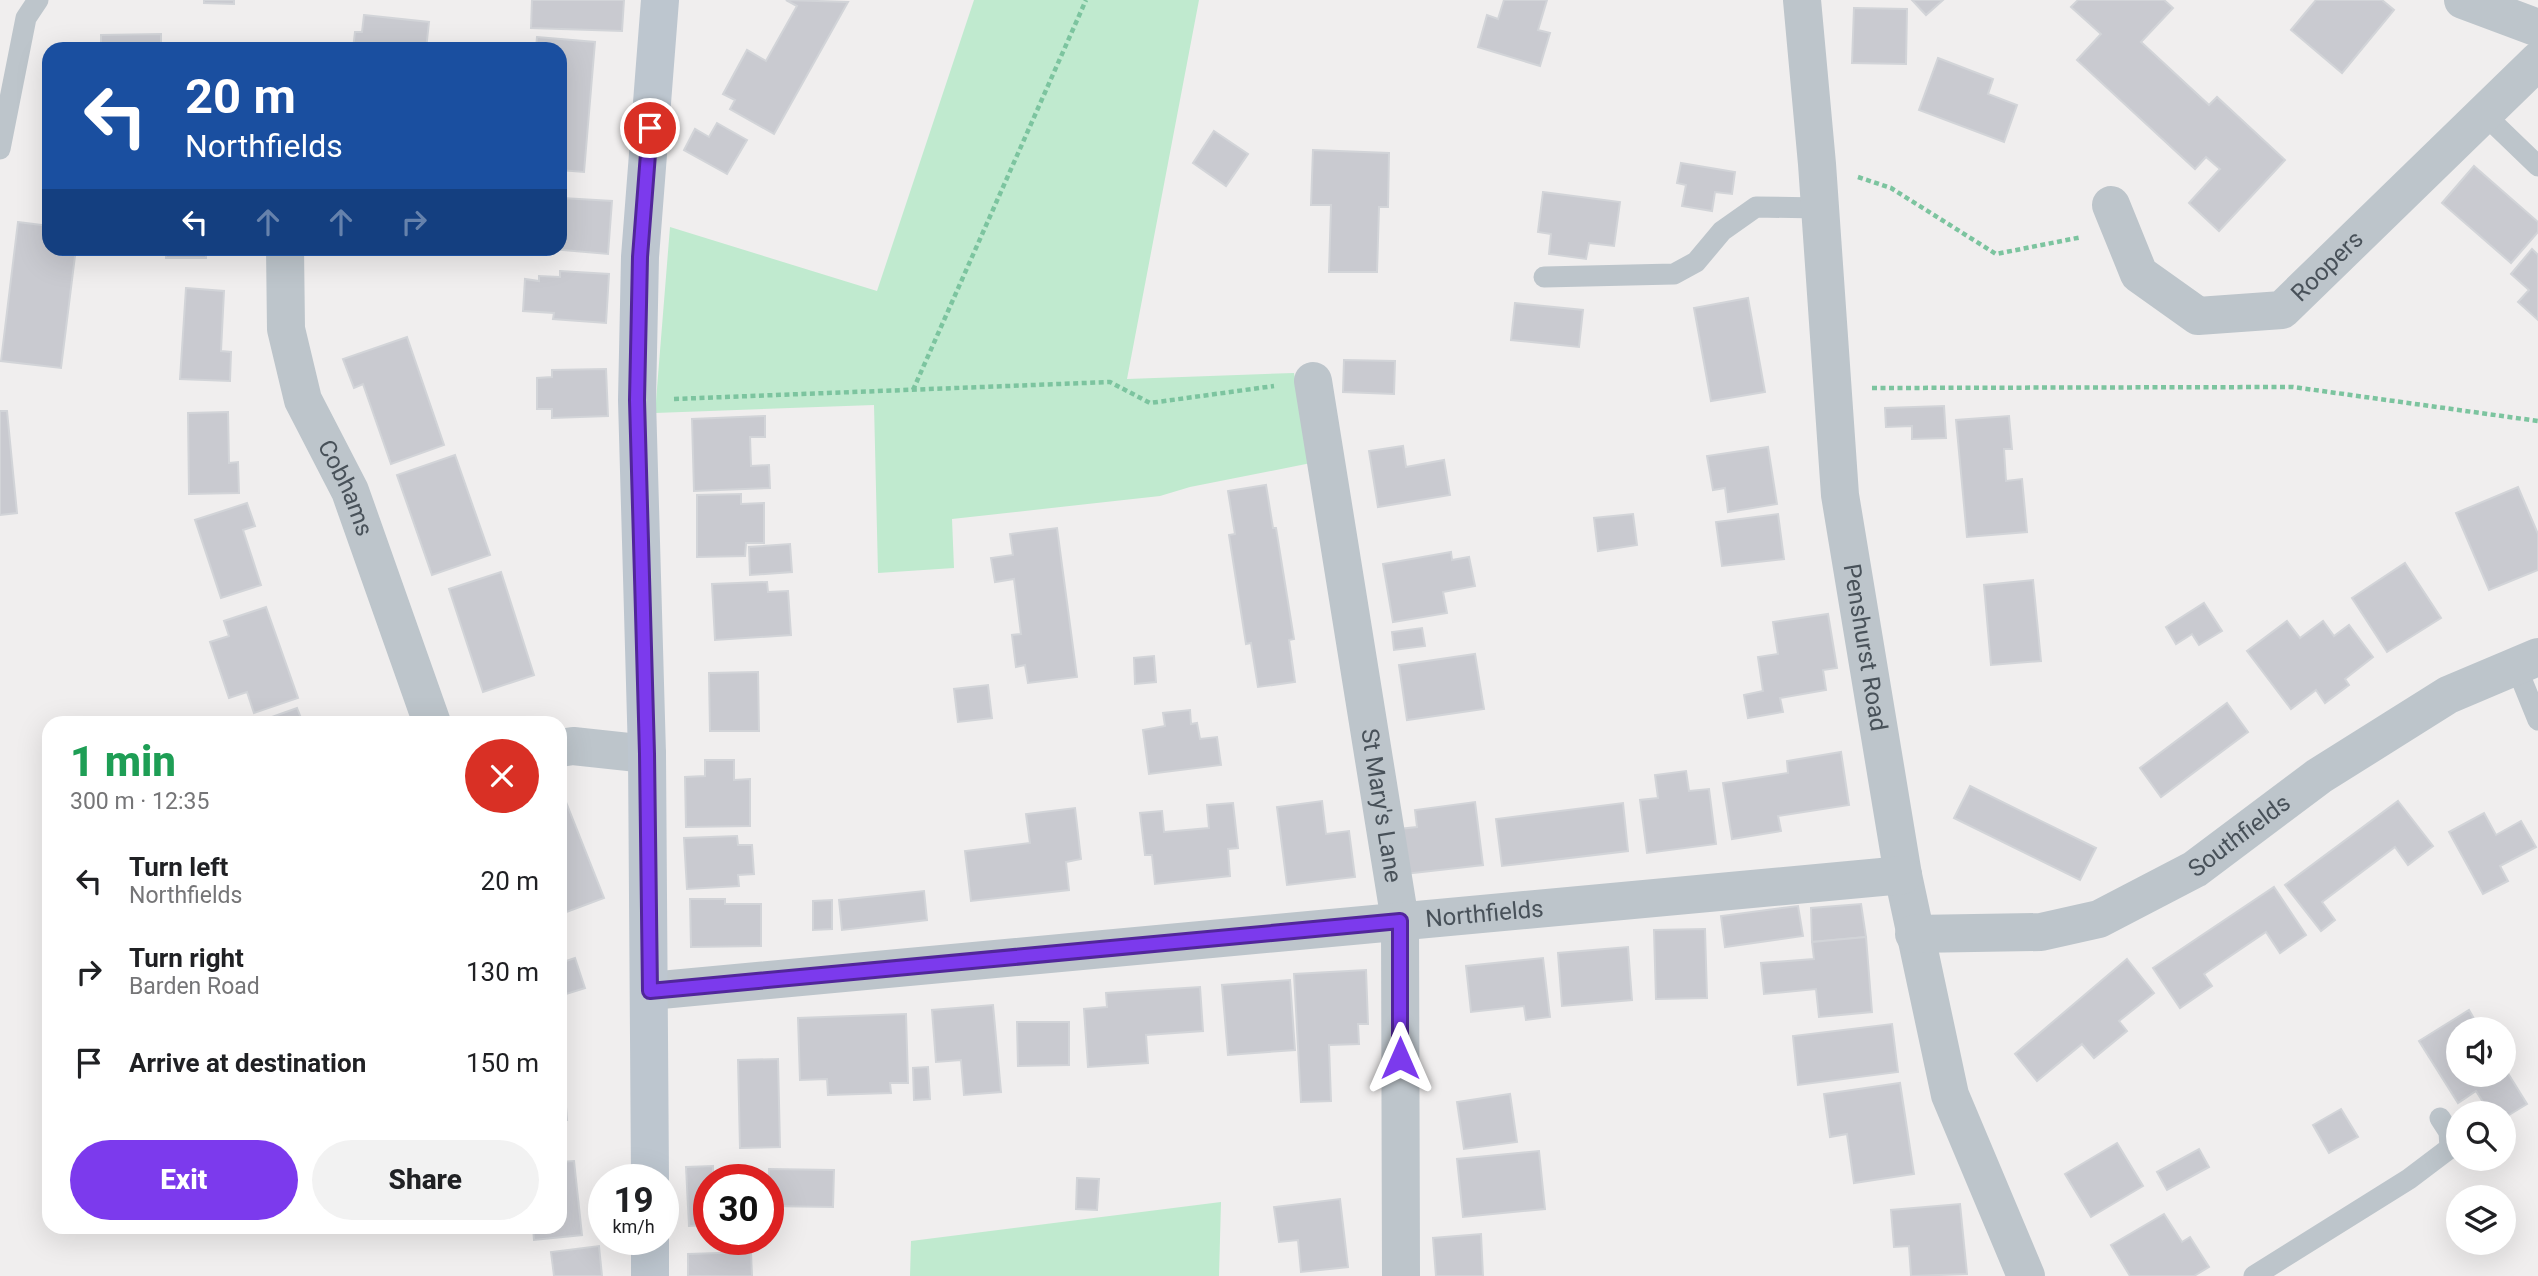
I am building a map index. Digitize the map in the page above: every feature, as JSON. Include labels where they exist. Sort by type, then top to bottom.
[{"type":"street","points":[[650,1164],[647,754],[637,400],[640,257],[660,0]]},
{"type":"street","name":"Penshurst Road","points":[[1802,0],[1817,164],[1840,495],[1903,876],[1950,1095],[2026,1276]]},
{"type":"street","points":[[2463,0],[2538,28]]},
{"type":"street","name":"Roopers","points":[[2116,217],[2139,274],[2198,316],[2282,310],[2538,61]]},
{"type":"street","name":"Cobhams","points":[[285,256],[286,329],[303,400],[350,491],[430,716]]},
{"type":"street","name":"St Mary's Lane","points":[[1313,381],[1400,921],[1401,1276]]},
{"type":"street","name":"Southfields","points":[[1914,934],[2041,932],[2099,919],[2196,870],[2319,776],[2448,695],[2527,662]]},
{"type":"street","points":[[567,747],[647,754]]},
{"type":"street","name":"Northfields","points":[[650,991],[1903,876]]},
{"type":"street","points":[[650,1255],[650,1276]]},
{"type":"lane","points":[[0,149],[26,18],[38,0]]},
{"type":"lane","points":[[2484,114],[2538,166]]},
{"type":"lane","points":[[1544,277],[1674,274],[1696,262],[1722,231],[1756,207],[1820,208]]},
{"type":"lane","points":[[2527,662],[2538,720]]},
{"type":"lane","points":[[2254,1276],[2409,1179],[2450,1148],[2449,1132],[2440,1118]]},
{"type":"path","points":[[913,390],[1086,0]]},
{"type":"path","points":[[1817,164],[1891,188],[1996,254],[2116,217]]},
{"type":"path","points":[[637,400],[1110,382],[1150,403],[1313,381]]},
{"type":"path","points":[[1833,388],[2293,387],[2538,421]]},
{"type":"green space","points":[[974,0],[1199,0],[1127,379],[1294,373],[1311,463],[1190,487],[1160,496],[952,519],[954,568],[878,573],[874,405],[655,413],[670,227],[877,291]]},
{"type":"green space","points":[[1221,1202],[1219,1276],[910,1276],[911,1241]]},
{"type":"building","points":[[204,0],[234,0],[234,4],[204,3]]},
{"type":"building","points":[[532,0],[624,0],[622,31],[531,28]]},
{"type":"building","points":[[786,0],[848,2],[774,134],[730,109],[735,100],[723,94],[747,50],[766,61],[797,6]]},
{"type":"building","points":[[1504,0],[1547,0],[1538,30],[1550,33],[1540,66],[1478,47],[1487,15],[1498,19]]},
{"type":"building","points":[[1912,0],[1943,0],[1926,15]]},
{"type":"building","points":[[2078,0],[2164,0],[2173,8],[2141,42],[2209,105],[2217,97],[2285,160],[2219,231],[2189,203],[2220,169],[2206,157],[2195,169],[2077,60],[2101,34],[2071,7]]},
{"type":"building","points":[[2316,0],[2382,0],[2394,10],[2342,73],[2291,30]]},
{"type":"building","points":[[1854,8],[1907,9],[1906,64],[1852,63]]},
{"type":"building","points":[[364,15],[429,22],[427,42],[354,42],[355,32],[362,32]]},
{"type":"building","points":[[161,34],[161,42],[101,42],[101,35]]},
{"type":"building","points":[[537,37],[595,42],[584,172],[567,171],[567,42],[537,42]]},
{"type":"building","points":[[1938,58],[1993,79],[1988,94],[2017,105],[2004,142],[1919,110]]},
{"type":"building","points":[[717,123],[747,140],[727,174],[684,150],[695,129],[709,137]]},
{"type":"building","points":[[1214,131],[1248,154],[1226,186],[1193,163]]},
{"type":"building","points":[[1313,150],[1389,153],[1388,207],[1379,207],[1377,272],[1329,272],[1331,205],[1311,205]]},
{"type":"building","points":[[1681,163],[1735,172],[1732,194],[1715,192],[1712,211],[1682,206],[1686,185],[1677,183]]},
{"type":"building","points":[[2474,166],[2538,222],[2538,232],[2511,263],[2442,203]]},
{"type":"building","points":[[1543,192],[1620,202],[1614,246],[1589,243],[1586,259],[1549,254],[1551,234],[1538,232]]},
{"type":"building","points":[[567,198],[612,201],[608,254],[567,250]]},
{"type":"building","points":[[18,222],[42,225],[42,256],[75,256],[61,368],[1,361]]},
{"type":"building","points":[[2532,249],[2538,255],[2538,320],[2518,302],[2529,290],[2511,274]]},
{"type":"building","points":[[166,256],[206,256],[206,258]]},
{"type":"building","points":[[560,271],[609,274],[606,323],[553,319],[554,313],[523,311],[525,279],[539,281],[539,276],[560,277]]},
{"type":"building","points":[[186,288],[224,291],[221,351],[231,352],[230,381],[180,379]]},
{"type":"building","points":[[1748,298],[1765,392],[1711,401],[1694,308]]},
{"type":"building","points":[[1515,303],[1583,310],[1579,347],[1511,340]]},
{"type":"building","points":[[407,337],[444,445],[391,464],[363,384],[354,388],[343,359]]},
{"type":"building","points":[[1344,360],[1395,361],[1394,394],[1343,392]]},
{"type":"building","points":[[606,369],[608,416],[552,418],[552,409],[537,409],[537,378],[552,377],[552,370]]},
{"type":"building","points":[[1944,406],[1946,438],[1912,439],[1912,426],[1886,427],[1885,408]]},
{"type":"building","points":[[0,411],[7,411],[17,513],[0,515]]},
{"type":"building","points":[[228,412],[229,463],[238,462],[239,493],[189,494],[188,413]]},
{"type":"building","points":[[765,416],[765,437],[750,437],[751,466],[769,465],[770,488],[694,491],[692,419]]},
{"type":"building","points":[[2009,416],[2012,449],[2004,449],[2006,481],[2022,479],[2027,532],[1967,537],[1956,420]]},
{"type":"building","points":[[1403,446],[1406,467],[1444,460],[1450,495],[1378,507],[1369,451]]},
{"type":"building","points":[[1768,447],[1777,504],[1728,512],[1725,488],[1713,490],[1707,456]]},
{"type":"building","points":[[455,455],[490,555],[432,575],[397,475]]},
{"type":"building","points":[[1266,485],[1273,528],[1276,528],[1294,639],[1289,640],[1295,682],[1258,687],[1251,643],[1246,644],[1229,535],[1235,534],[1228,491]]},
{"type":"building","points":[[2518,487],[2538,534],[2538,570],[2489,590],[2456,513]]},
{"type":"building","points":[[741,494],[741,504],[764,503],[764,543],[746,543],[745,556],[697,557],[697,495]]},
{"type":"building","points":[[247,503],[255,526],[243,530],[261,585],[221,598],[195,520]]},
{"type":"building","points":[[1633,514],[1637,545],[1598,551],[1594,518]]},
{"type":"building","points":[[1778,514],[1784,559],[1722,566],[1716,522]]},
{"type":"building","points":[[1057,528],[1077,677],[1028,683],[1025,665],[1016,667],[1012,635],[1021,634],[1014,579],[995,582],[991,558],[1013,555],[1010,534]]},
{"type":"building","points":[[790,544],[792,572],[750,575],[749,547]]},
{"type":"building","points":[[1451,552],[1452,560],[1469,557],[1475,586],[1443,592],[1447,613],[1393,622],[1383,564]]},
{"type":"building","points":[[2405,563],[2441,618],[2387,652],[2352,598]]},
{"type":"building","points":[[501,572],[534,675],[483,692],[449,589]]},
{"type":"building","points":[[2033,580],[2041,661],[1991,665],[1984,585]]},
{"type":"building","points":[[767,582],[768,592],[788,591],[791,635],[715,640],[712,584]]},
{"type":"building","points":[[2204,603],[2222,631],[2199,645],[2192,634],[2176,644],[2166,627]]},
{"type":"building","points":[[266,607],[298,698],[254,713],[247,692],[229,698],[210,642],[229,636],[224,621]]},
{"type":"building","points":[[1828,614],[1837,668],[1823,670],[1826,690],[1780,698],[1783,712],[1748,718],[1744,695],[1763,691],[1758,657],[1778,654],[1773,622]]},
{"type":"building","points":[[2287,621],[2300,638],[2323,621],[2334,636],[2349,625],[2373,657],[2345,679],[2349,685],[2325,703],[2316,690],[2291,709],[2247,651]]},
{"type":"building","points":[[1422,628],[1425,646],[1394,650],[1392,632]]},
{"type":"building","points":[[1475,654],[1484,709],[1407,720],[1399,665]]},
{"type":"building","points":[[1154,656],[1156,682],[1135,684],[1134,658]]},
{"type":"building","points":[[758,672],[759,731],[710,731],[709,673]]},
{"type":"building","points":[[988,685],[992,718],[958,722],[954,689]]},
{"type":"building","points":[[2227,703],[2248,732],[2161,797],[2140,768]]},
{"type":"building","points":[[297,708],[300,716],[275,716]]},
{"type":"building","points":[[1190,710],[1191,724],[1197,723],[1200,739],[1217,737],[1221,765],[1149,774],[1143,730],[1165,726],[1163,713]]},
{"type":"building","points":[[1841,752],[1849,805],[1778,816],[1781,831],[1732,839],[1723,783],[1788,773],[1787,761]]},
{"type":"building","points":[[705,760],[734,760],[734,780],[750,779],[750,826],[686,827],[685,777],[705,776]]},
{"type":"building","points":[[1686,771],[1689,791],[1709,789],[1716,844],[1647,853],[1640,800],[1658,798],[1655,775]]},
{"type":"building","points":[[1970,786],[2096,848],[2080,880],[1954,818]]},
{"type":"building","points":[[1322,801],[1326,834],[1349,831],[1355,877],[1287,885],[1277,807]]},
{"type":"building","points":[[2398,801],[2433,846],[2408,865],[2395,847],[2322,902],[2335,920],[2321,931],[2285,885]]},
{"type":"building","points":[[1475,802],[1483,865],[1405,874],[1399,829],[1417,827],[1415,810]]},
{"type":"building","points":[[1233,803],[1238,848],[1228,849],[1230,876],[1155,884],[1152,855],[1145,855],[1140,813],[1162,811],[1164,832],[1209,828],[1207,805]]},
{"type":"building","points":[[1623,803],[1628,851],[1502,866],[1496,819]]},
{"type":"building","points":[[567,805],[604,898],[567,912]]},
{"type":"building","points":[[1075,808],[1081,859],[1066,862],[1069,890],[971,901],[965,851],[1030,843],[1026,814]]},
{"type":"building","points":[[2484,813],[2496,835],[2521,821],[2536,847],[2500,866],[2508,881],[2483,894],[2449,832]]},
{"type":"building","points":[[737,836],[738,845],[752,845],[754,874],[738,875],[739,886],[687,889],[684,838]]},
{"type":"building","points":[[2274,887],[2306,935],[2280,953],[2266,932],[2204,974],[2212,986],[2180,1008],[2153,968]]},
{"type":"building","points":[[924,891],[927,920],[842,930],[839,900]]},
{"type":"building","points":[[690,899],[725,899],[725,904],[761,904],[761,946],[691,947]]},
{"type":"building","points":[[832,900],[832,929],[813,930],[813,901]]},
{"type":"building","points":[[1861,904],[1866,937],[1812,942],[1811,908]]},
{"type":"building","points":[[1798,906],[1803,936],[1725,947],[1721,916]]},
{"type":"building","points":[[1705,929],[1707,998],[1656,999],[1654,930]]},
{"type":"building","points":[[1866,937],[1872,1012],[1819,1017],[1816,989],[1764,994],[1761,963],[1814,959],[1812,942]]},
{"type":"building","points":[[1628,947],[1632,1000],[1562,1006],[1558,953]]},
{"type":"building","points":[[575,958],[585,988],[567,994],[567,961]]},
{"type":"building","points":[[1543,958],[1550,1017],[1526,1020],[1524,1006],[1471,1012],[1466,966]]},
{"type":"building","points":[[2127,959],[2154,993],[2119,1021],[2127,1031],[2094,1058],[2082,1044],[2037,1081],[2015,1054]]},
{"type":"building","points":[[1366,970],[1368,1024],[1358,1024],[1359,1044],[1329,1045],[1331,1101],[1301,1102],[1294,974]]},
{"type":"building","points":[[1290,980],[1295,1050],[1228,1055],[1222,985]]},
{"type":"building","points":[[1200,987],[1203,1031],[1146,1035],[1148,1063],[1088,1067],[1084,1009],[1107,1007],[1106,993]]},
{"type":"building","points":[[993,1005],[1001,1092],[964,1095],[961,1060],[936,1062],[932,1010]]},
{"type":"building","points":[[2469,1010],[2473,1017],[2458,1017]]},
{"type":"building","points":[[906,1014],[908,1083],[890,1083],[891,1093],[828,1095],[827,1079],[800,1080],[798,1018]]},
{"type":"building","points":[[1017,1022],[1069,1022],[1069,1065],[1018,1066]]},
{"type":"building","points":[[1892,1024],[1898,1072],[1798,1085],[1793,1036]]},
{"type":"building","points":[[2446,1024],[2446,1084],[2419,1041]]},
{"type":"building","points":[[778,1059],[780,1147],[740,1148],[738,1060]]},
{"type":"building","points":[[928,1067],[930,1099],[914,1100],[913,1068]]},
{"type":"building","points":[[1900,1083],[1914,1174],[1854,1183],[1847,1134],[1830,1137],[1824,1094]]},
{"type":"building","points":[[2516,1086],[2527,1104],[2516,1111],[2516,1101],[2482,1101],[2476,1091],[2457,1101],[2448,1087]]},
{"type":"building","points":[[1510,1094],[1517,1142],[1464,1149],[1457,1102]]},
{"type":"building","points":[[2341,1109],[2358,1137],[2329,1153],[2313,1125]]},
{"type":"building","points":[[2117,1143],[2143,1186],[2091,1217],[2065,1174]]},
{"type":"building","points":[[2199,1149],[2209,1167],[2167,1190],[2157,1172]]},
{"type":"building","points":[[1539,1151],[1545,1209],[1463,1217],[1457,1159]]},
{"type":"building","points":[[574,1161],[582,1235],[534,1240],[534,1234],[567,1234],[567,1162]]},
{"type":"building","points":[[686,1167],[693,1167],[693,1226],[689,1226]]},
{"type":"building","points":[[784,1169],[834,1170],[833,1207],[784,1206]]},
{"type":"building","points":[[1077,1178],[1099,1179],[1097,1210],[1076,1209]]},
{"type":"building","points":[[1340,1199],[1348,1267],[1301,1272],[1298,1240],[1279,1242],[1274,1207]]},
{"type":"building","points":[[1960,1204],[1967,1274],[1911,1276],[1909,1246],[1894,1247],[1891,1210]]},
{"type":"building","points":[[2164,1214],[2182,1242],[2190,1237],[2209,1267],[2194,1276],[2130,1276],[2111,1245]]},
{"type":"building","points":[[1481,1234],[1483,1276],[1436,1276],[1433,1238]]},
{"type":"building","points":[[588,1247],[588,1255],[600,1255],[602,1276],[554,1276],[551,1252]]},
{"type":"building","points":[[688,1254],[751,1255],[752,1276],[688,1276]]},
{"type":"route","points":[[650,128],[640,257],[637,400],[647,754],[650,991],[1400,921],[1400,1058]]}]
